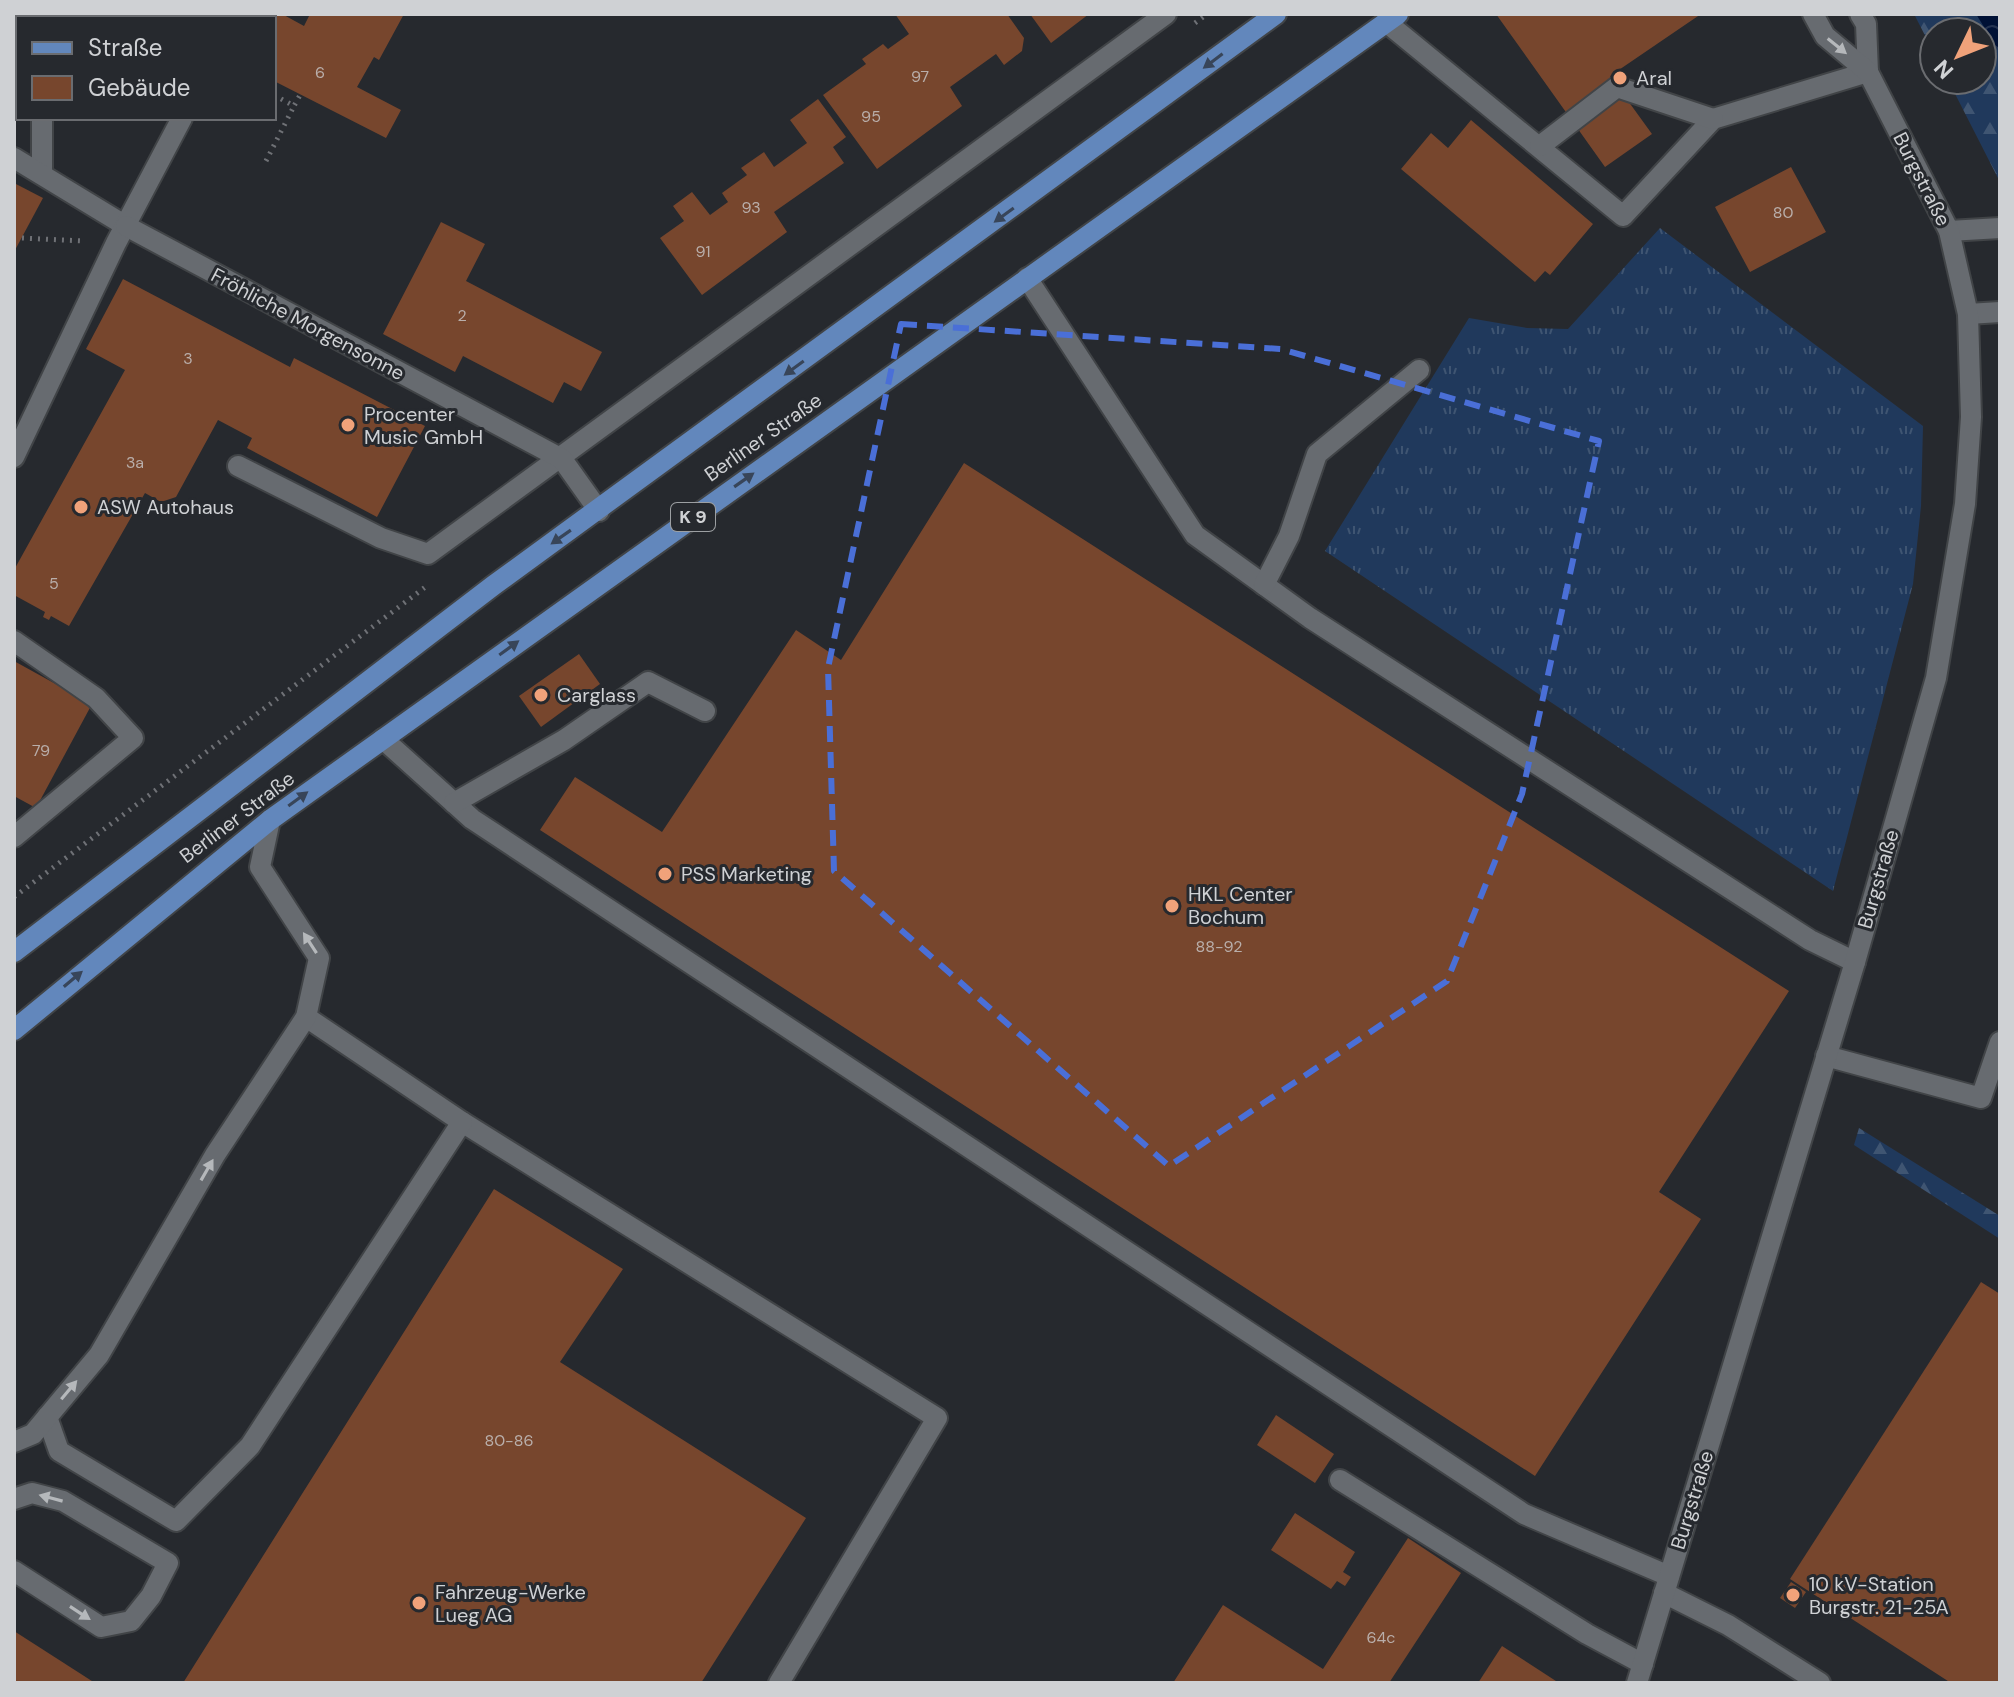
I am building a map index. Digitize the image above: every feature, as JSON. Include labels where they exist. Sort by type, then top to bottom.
[{"type":"main road","name":"Berliner Straße","points":[[14,952],[494,585],[1276,14]]},
{"type":"main road","name":"Berliner Straße","points":[[14,1030],[270,820],[1392,18]]},
{"type":"street","points":[[238,466],[381,538],[428,554],[562,459],[1166,14]]},
{"type":"street","name":"Burgstraße","points":[[1640,1673],[1855,962],[1936,678],[1965,504],[1971,417],[1968,314],[1949,231],[1868,72],[1825,36],[1813,14]]},
{"type":"street","name":"Burgstraße","points":[[1860,14],[1866,24],[1868,72]]},
{"type":"street","points":[[1392,18],[1623,216],[1713,119],[1868,72]]},
{"type":"street","points":[[1540,146],[1617,87],[1713,119]]},
{"type":"street","points":[[42,120],[42,173]]},
{"type":"street","points":[[14,457],[121,235],[181,120]]},
{"type":"street","name":"Fröhliche Morgensonne","points":[[14,158],[42,173],[121,235],[562,459],[599,511]]},
{"type":"street","points":[[1949,231],[2000,228]]},
{"type":"street","points":[[1027,278],[1195,535],[1323,627],[1797,932],[1855,962]]},
{"type":"street","points":[[1968,314],[2000,312]]},
{"type":"street","points":[[1264,585],[1289,536],[1317,454],[1419,370]]},
{"type":"street","points":[[14,641],[96,698],[133,738],[14,837]]},
{"type":"street","points":[[454,803],[564,740],[648,682],[705,711]]},
{"type":"street","points":[[383,739],[472,819],[1524,1514],[1666,1584],[1820,1683]]},
{"type":"street","points":[[14,1442],[33,1434],[99,1355],[215,1155],[306,1017],[319,958],[260,867],[270,820]]},
{"type":"street","points":[[306,1017],[462,1122],[937,1418],[779,1683]]},
{"type":"street","points":[[1826,1056],[1981,1098],[2000,1042]]},
{"type":"street","points":[[47,1417],[59,1451],[176,1521],[250,1446],[462,1122]]},
{"type":"street","points":[[1340,1480],[1587,1634],[1640,1673]]},
{"type":"street","points":[[14,1499],[32,1493],[63,1501],[168,1563],[151,1596],[131,1621],[101,1627],[14,1571]]},
{"type":"path","points":[[266,161],[300,95]]},
{"type":"path","points":[[276,96],[294,106]]},
{"type":"path","points":[[22,238],[121,235]]},
{"type":"highlighted area","points":[[901,324],[1281,349],[1599,441],[1522,794],[1447,981],[1169,1166],[834,871],[828,668]]},
{"type":"green space","points":[[1914,14],[2000,14],[2000,182],[1956,96],[1998,96],[1998,16],[1918,16],[1918,22]]},
{"type":"green space","points":[[1660,228],[1923,426],[1921,506],[1913,584],[1833,891],[1325,551],[1469,318],[1527,328],[1568,329]]},
{"type":"green space","points":[[1859,1128],[2000,1216],[2000,1239],[1854,1145]]},
{"type":"water","points":[[2000,14],[2000,53],[1998,16],[1977,16]]},
{"type":"building","points":[[282,14],[304,26],[310,14],[404,14],[379,60],[374,57],[357,87],[401,110],[386,138],[276,82],[276,16],[266,16]]},
{"type":"building","points":[[895,14],[1007,14],[1024,38],[1022,51],[1004,65],[996,54],[950,87],[962,106],[877,169],[823,95],[866,64],[862,59],[883,44],[888,49],[909,34]]},
{"type":"building","points":[[1030,14],[1089,14],[1051,43]]},
{"type":"building","points":[[1496,14],[1701,14],[1610,76],[1652,134],[1605,167]]},
{"type":"building","points":[[818,99],[846,137],[833,147],[844,163],[774,212],[787,232],[702,295],[660,238],[684,221],[673,206],[692,192],[710,215],[728,202],[722,193],[747,175],[741,168],[764,152],[774,167],[807,143],[790,120]]},
{"type":"building","points":[[1471,120],[1593,224],[1550,275],[1545,271],[1535,282],[1401,169],[1431,133],[1448,148]]},
{"type":"building","points":[[1791,167],[1826,232],[1750,272],[1715,207]]},
{"type":"building","points":[[14,183],[43,198],[14,252]]},
{"type":"building","points":[[441,222],[485,244],[466,281],[602,352],[581,391],[564,382],[553,403],[463,356],[455,372],[383,334]]},
{"type":"building","points":[[123,279],[290,367],[294,358],[425,426],[377,517],[247,448],[252,438],[218,420],[176,497],[161,502],[145,493],[69,626],[51,616],[49,620],[43,617],[45,612],[14,595],[14,570],[125,370],[86,349]]},
{"type":"building","points":[[964,463],[1789,991],[1659,1192],[1701,1219],[1535,1476],[540,830],[575,777],[662,832],[796,630],[841,660]]},
{"type":"building","points":[[579,654],[600,684],[541,727],[519,696]]},
{"type":"building","points":[[14,661],[92,704],[36,808],[14,796]]},
{"type":"building","points":[[494,1189],[623,1269],[560,1362],[806,1518],[701,1683],[183,1683]]},
{"type":"building","points":[[1981,1282],[2000,1294],[2000,1683],[1951,1683],[1790,1579]]},
{"type":"building","points":[[1276,1415],[1334,1454],[1315,1483],[1257,1445]]},
{"type":"building","points":[[1295,1513],[1355,1552],[1343,1572],[1351,1577],[1345,1586],[1337,1581],[1331,1589],[1271,1550]]},
{"type":"building","points":[[1408,1538],[1461,1573],[1389,1683],[1173,1683],[1223,1605],[1323,1669]]},
{"type":"building","name":"10 kV-Station Burgstr. 21-25A","points":[[1791,1582],[1806,1592],[1795,1608],[1780,1598]]},
{"type":"building","points":[[14,1631],[95,1683],[14,1683]]},
{"type":"building","points":[[1502,1646],[1559,1683],[1478,1683]]},
{"type":"place","name":"Aral","points":[[1620,78]]},
{"type":"place","name":"Procenter Music GmbH","points":[[348,425]]},
{"type":"place","name":"ASW Autohaus","points":[[81,507]]},
{"type":"place","name":"Carglass","points":[[541,695]]},
{"type":"place","name":"PSS Marketing","points":[[665,874]]},
{"type":"place","name":"HKL Center Bochum","points":[[1172,906]]},
{"type":"place","name":"10 kV-Station Burgstr. 21-25A","points":[[1793,1595]]},
{"type":"place","name":"Fahrzeug-Werke Lueg AG","points":[[419,1603]]}]
